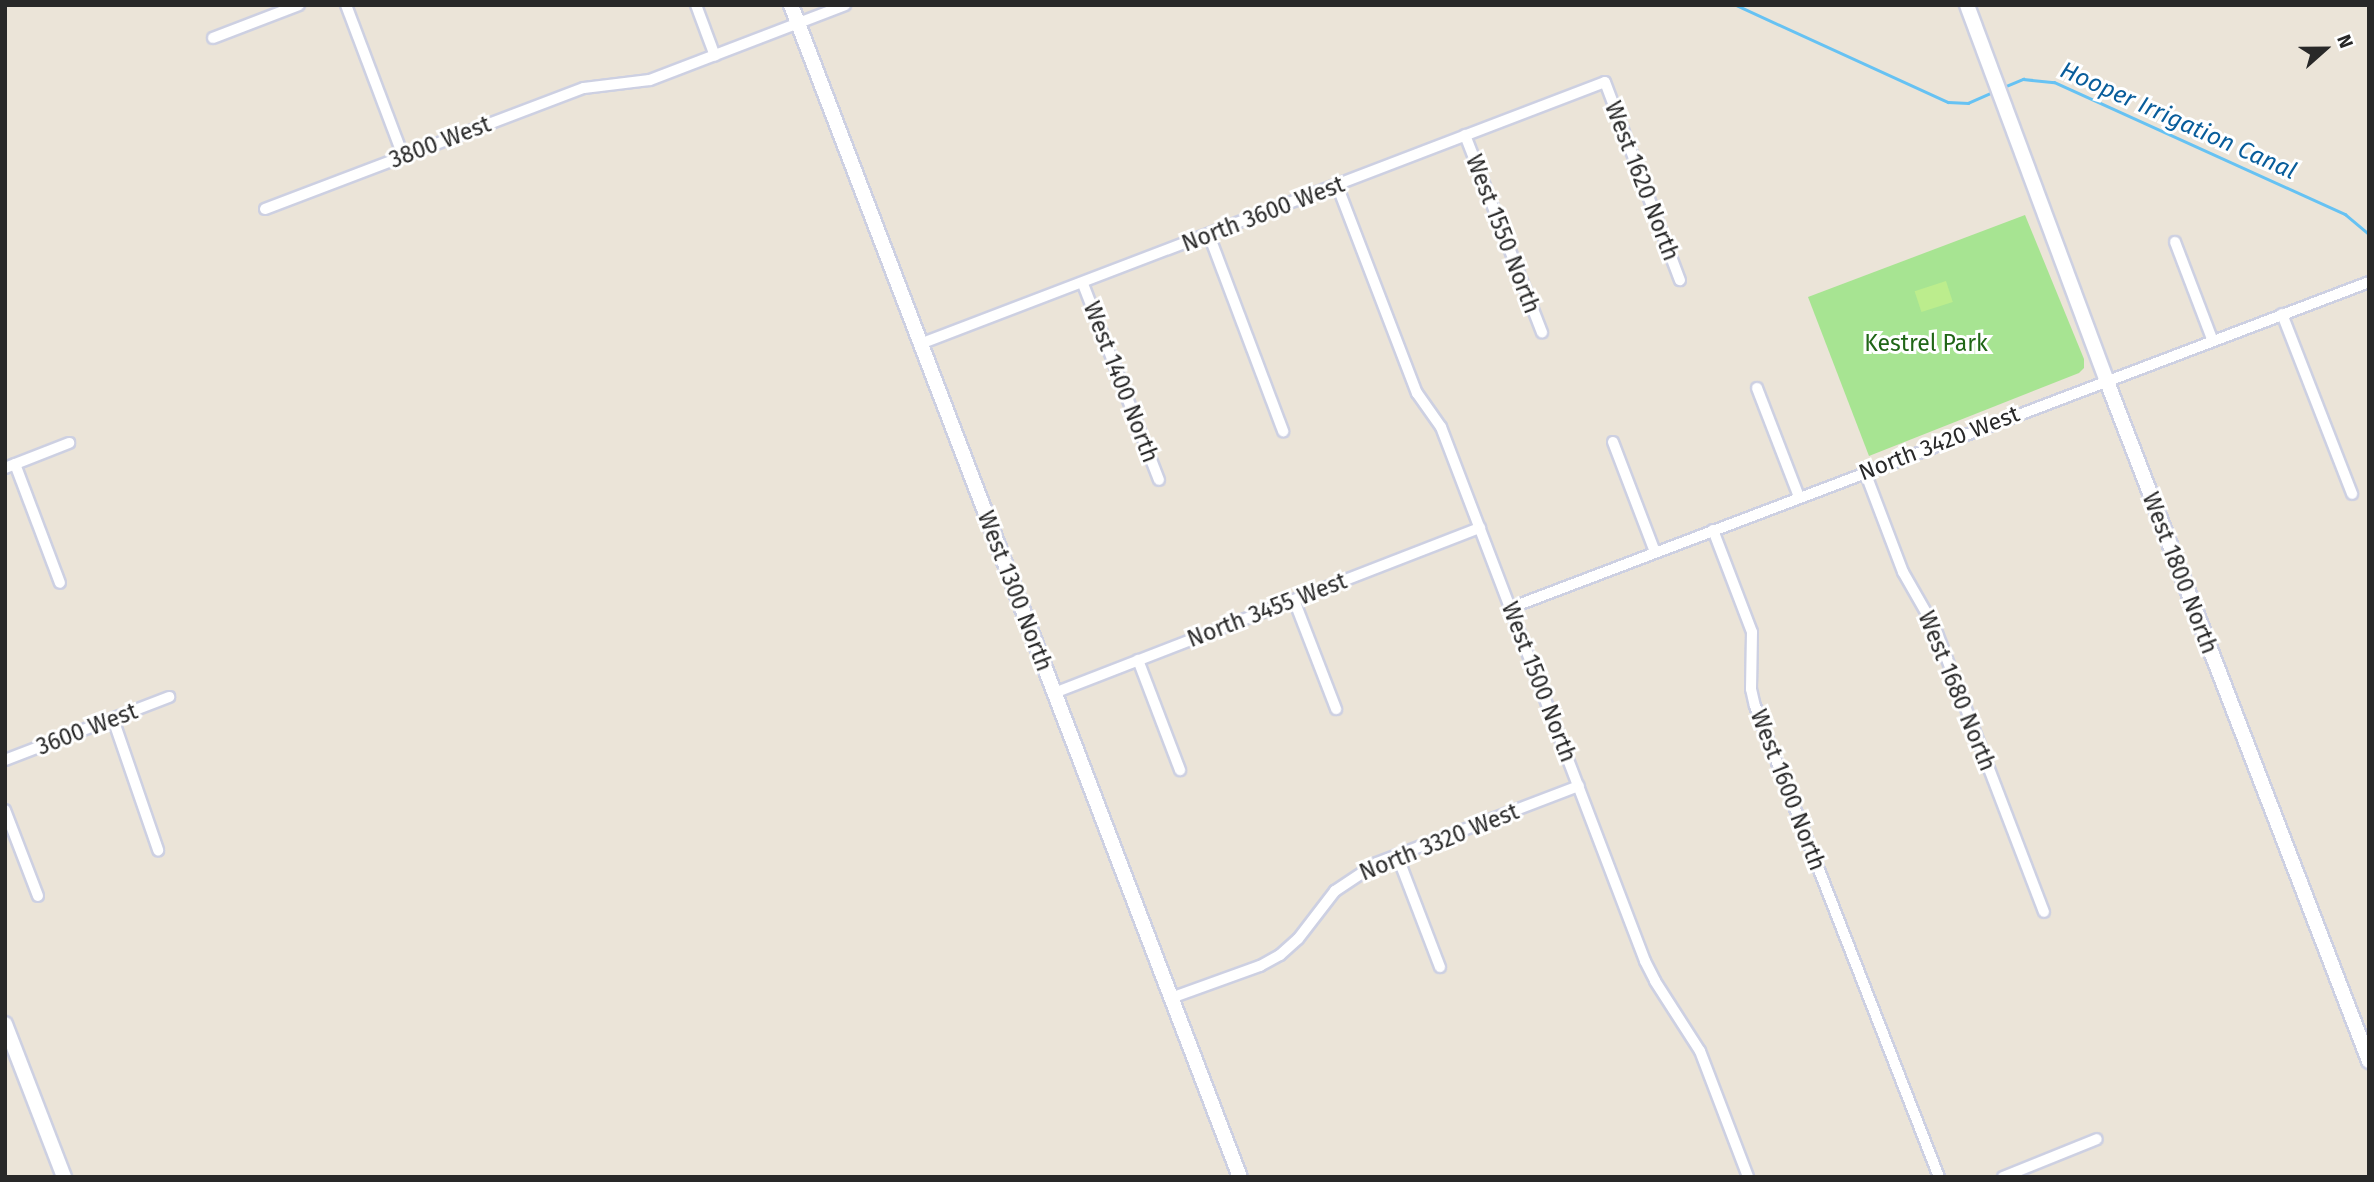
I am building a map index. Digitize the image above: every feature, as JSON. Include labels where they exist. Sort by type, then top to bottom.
[{"type":"street","points":[[213,38],[299,5]]},
{"type":"street","points":[[346,5],[403,156]]},
{"type":"street","points":[[695,5],[715,56]]},
{"type":"street","name":"West 1300 North","points":[[790,5],[1240,1177]]},
{"type":"street","name":"3800 West","points":[[265,209],[584,88],[650,80],[845,5]]},
{"type":"street","name":"West 1800 North","points":[[1967,5],[2106,379],[2369,1062]]},
{"type":"street","name":"North 3600 West","points":[[920,344],[1083,284],[1605,82]]},
{"type":"street","name":"West 1620 North","points":[[1605,82],[1680,280]]},
{"type":"street","name":"West 1550 North","points":[[1465,135],[1542,333]]},
{"type":"street","name":"West 1500 North","points":[[1337,185],[1417,393],[1441,427],[1646,961],[1655,981],[1700,1051],[1748,1177]]},
{"type":"street","points":[[1209,235],[1283,431]]},
{"type":"street","points":[[2175,242],[2212,339]]},
{"type":"street","name":"North 3420 West","points":[[1510,608],[2106,379],[2369,282]]},
{"type":"street","name":"West 1400 North","points":[[1083,284],[1159,480]]},
{"type":"street","points":[[2282,314],[2352,494]]},
{"type":"street","points":[[1757,388],[1799,497]]},
{"type":"street","points":[[1613,442],[1655,552]]},
{"type":"street","points":[[60,583],[10,466],[69,443]]},
{"type":"street","name":"West 1680 North","points":[[1865,472],[1903,572],[1935,628],[2045,912]]},
{"type":"street","name":"North 3455 West","points":[[1054,692],[1480,528]]},
{"type":"street","name":"West 1600 North","points":[[1713,530],[1752,632],[1751,689],[1755,706],[1939,1177]]},
{"type":"street","points":[[1294,600],[1336,709]]},
{"type":"street","points":[[1138,660],[1180,769]]},
{"type":"street","name":"3600 West","points":[[5,760],[169,697]]},
{"type":"street","points":[[113,719],[158,850]]},
{"type":"street","name":"North 3320 West","points":[[1171,998],[1260,966],[1280,955],[1298,939],[1335,891],[1357,874],[1397,855],[1579,786]]},
{"type":"street","points":[[5,810],[38,896]]},
{"type":"street","points":[[1397,855],[1440,967]]},
{"type":"street","points":[[5,1024],[64,1177]]},
{"type":"street","points":[[2003,1177],[2097,1139]]},
{"type":"green space","name":"Kestrel Park","points":[[2025,215],[2084,359],[2084,368],[2079,373],[1869,456],[1808,297]]},
{"type":"green space","points":[[1946,281],[1953,302],[1921,312],[1915,291]]},
{"type":"waterway","name":"Hooper Irrigation Canal","points":[[1736,5],[1948,102],[1968,103],[1995,91]]},
{"type":"waterway","name":"Hooper Irrigation Canal","points":[[2004,87],[2023,79],[2054,82],[2345,214],[2369,234]]}]
